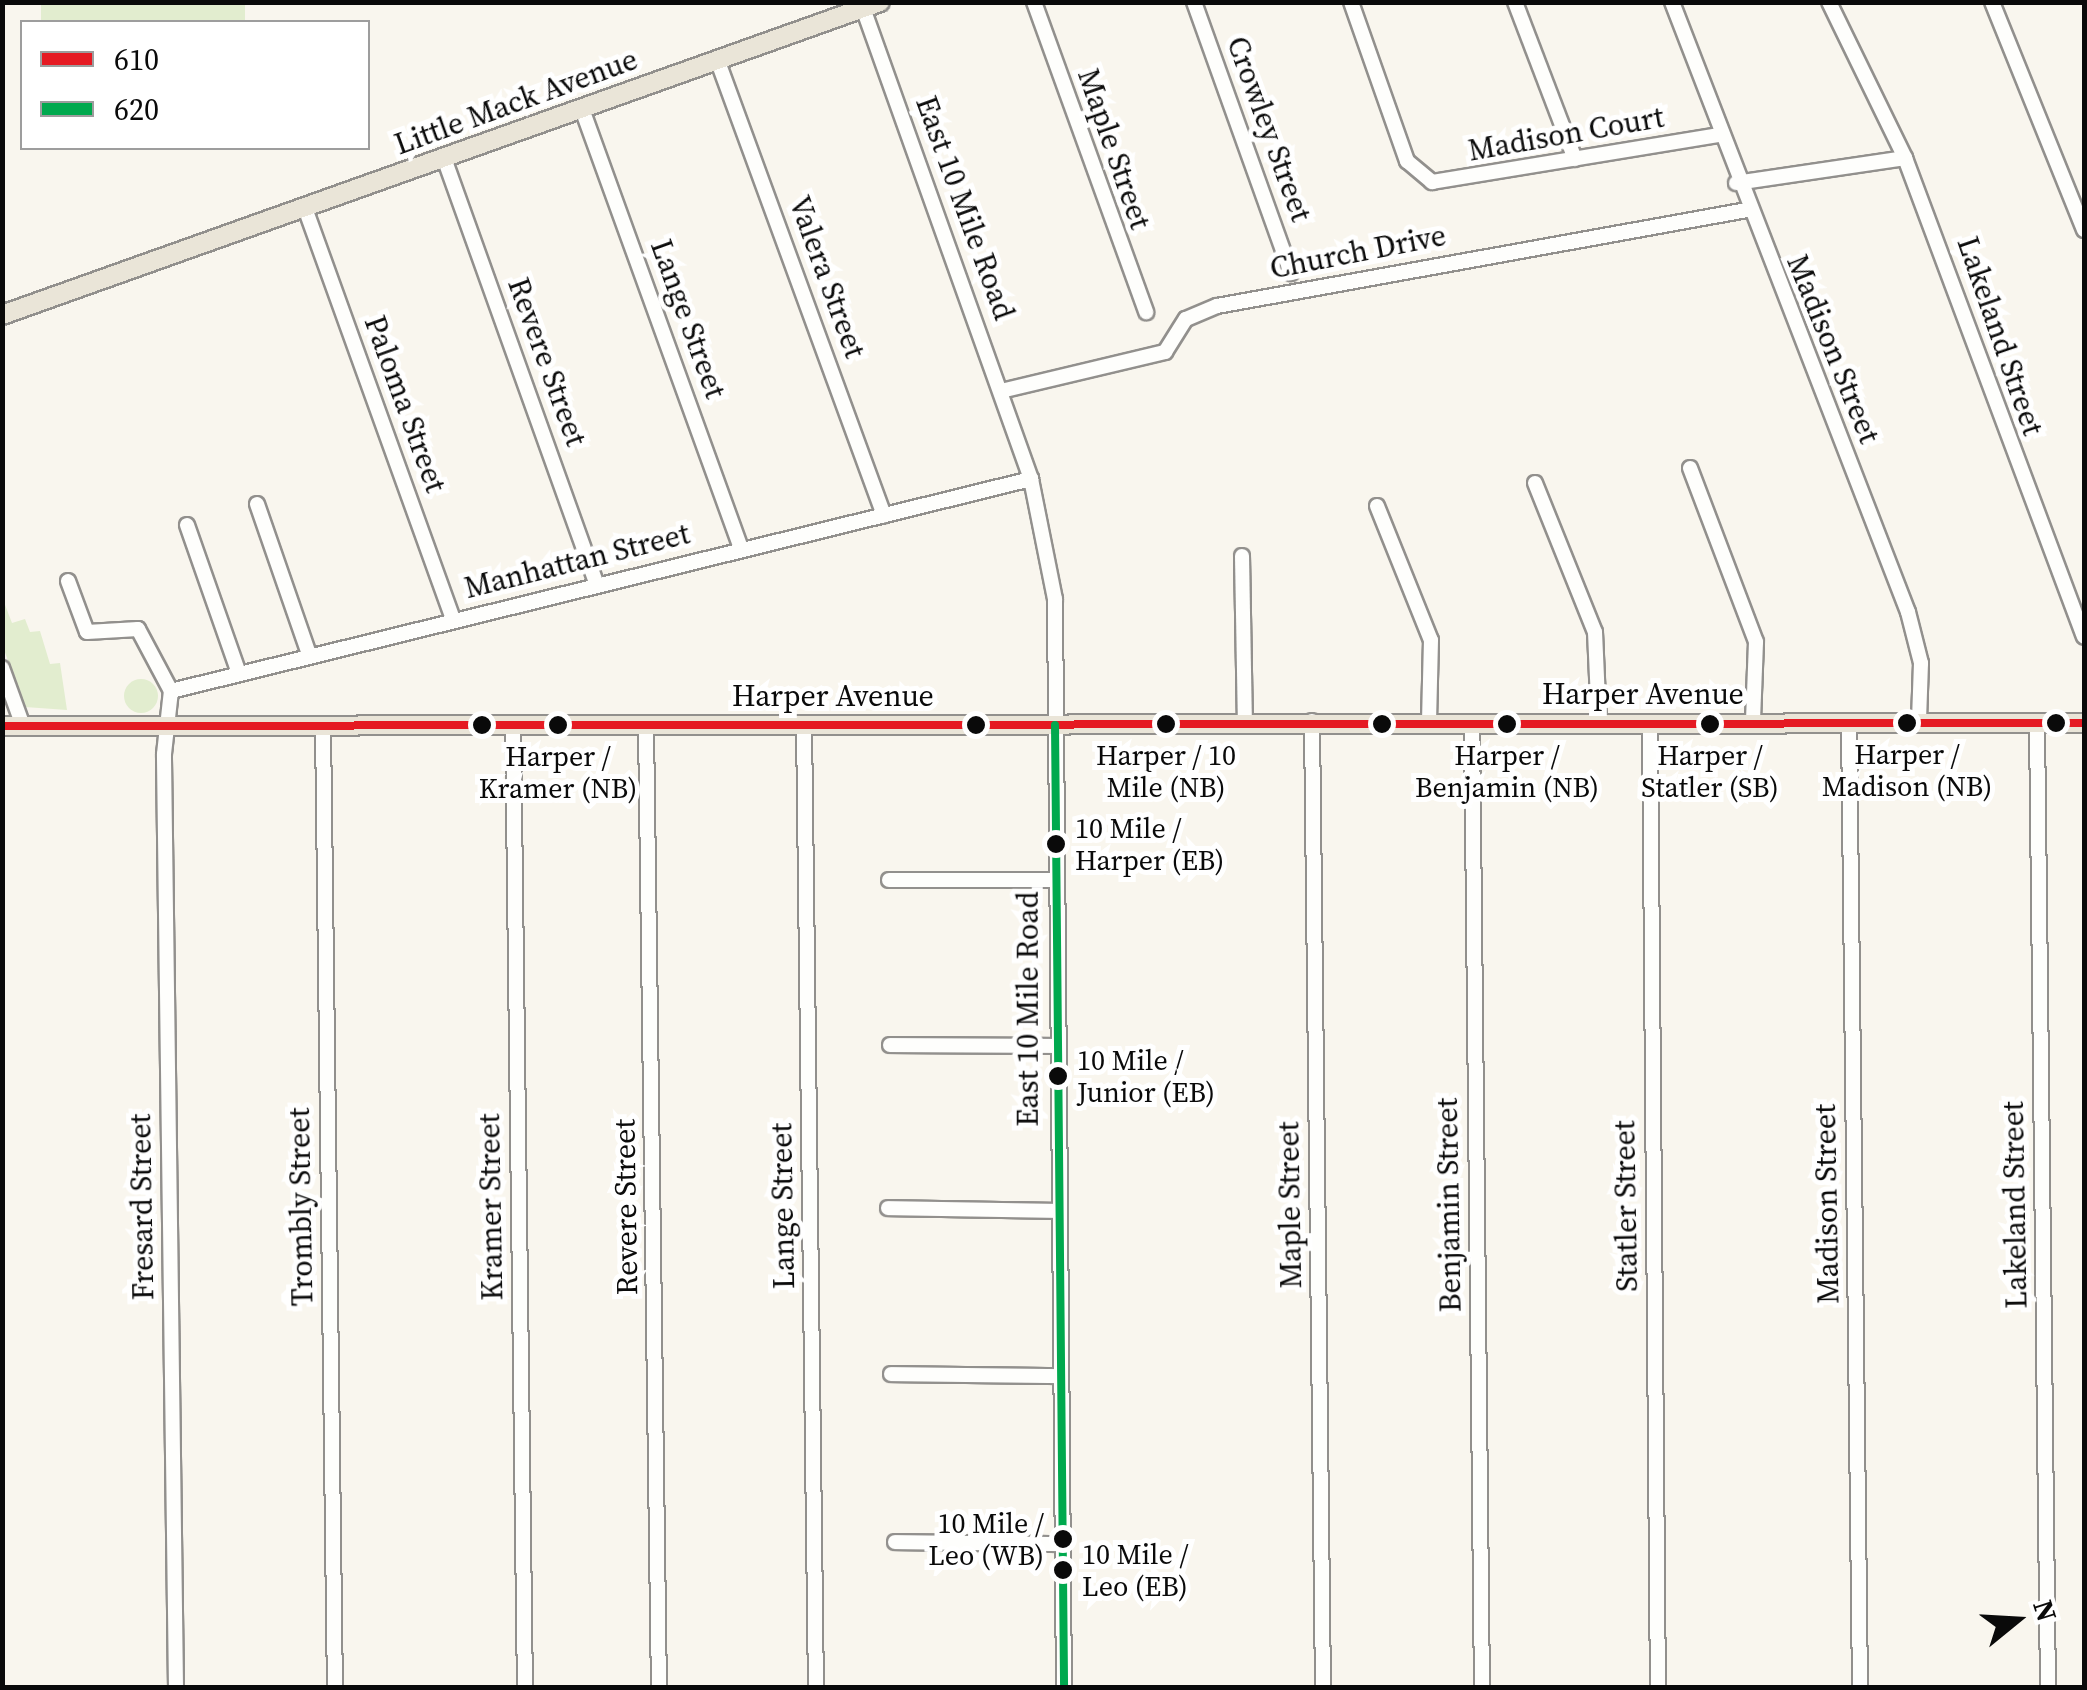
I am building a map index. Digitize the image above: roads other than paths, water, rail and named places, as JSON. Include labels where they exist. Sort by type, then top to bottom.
[{"type":"main road","name":"Little Mack Avenue","points":[[2,316],[868,4]]},
{"type":"main road","name":"Harper Avenue","points":[[2,726],[1245,721],[1650,724],[1920,720],[2084,723]]},
{"type":"street","name":"Maple Street","points":[[1034,2],[1146,312]]},
{"type":"street","name":"Crowley Street","points":[[1194,2],[1292,273]]},
{"type":"street","name":"Madison Court","points":[[1351,2],[1407,161],[1421,178],[1442,183],[1720,134]]},
{"type":"street","points":[[1515,2],[1575,159]]},
{"type":"street","name":"Madison Street","points":[[1672,2],[1736,183],[1908,612],[1921,663],[1920,720]]},
{"type":"street","name":"Lakeland Street","points":[[1829,2],[1905,158],[2084,637]]},
{"type":"street","points":[[1992,2],[2084,230]]},
{"type":"street","name":"East 10 Mile Road","points":[[868,4],[1032,479],[1055,599],[1055,1211],[1064,1688]]},
{"type":"street","name":"Valera Street","points":[[717,58],[884,515]]},
{"type":"street","name":"Lange Street","points":[[582,108],[741,549]]},
{"type":"street","name":"Revere Street","points":[[444,158],[597,585]]},
{"type":"street","points":[[1736,183],[1905,158]]},
{"type":"street","name":"Paloma Street","points":[[305,208],[453,618]]},
{"type":"street","name":"Church Drive","points":[[1002,391],[1165,352],[1186,320],[1218,306],[1747,210]]},
{"type":"street","points":[[1690,468],[1756,642],[1754,721]]},
{"type":"street","name":"Manhattan Street","points":[[171,691],[453,618],[1032,479]]},
{"type":"street","points":[[1535,483],[1595,632],[1598,723]]},
{"type":"street","points":[[257,504],[309,654]]},
{"type":"street","points":[[1377,506],[1431,640],[1429,722]]},
{"type":"street","points":[[187,525],[238,672]]},
{"type":"street","points":[[1242,556],[1245,721]]},
{"type":"street","points":[[68,580],[87,632],[138,629],[171,691],[164,726]]},
{"type":"street","points":[[2,668],[22,726]]},
{"type":"street","name":"Maple Street","points":[[1312,721],[1322,1688]]},
{"type":"street","name":"Madison Street","points":[[1849,721],[1860,1688]]},
{"type":"street","name":"Benjamin Street","points":[[1472,722],[1482,1688]]},
{"type":"street","name":"Lakeland Street","points":[[2037,722],[2048,1688]]},
{"type":"street","name":"Lange Street","points":[[804,724],[816,1688]]},
{"type":"street","name":"Statler Street","points":[[1650,724],[1658,1688]]},
{"type":"street","name":"Kramer Street","points":[[514,725],[525,1688]]},
{"type":"street","name":"Revere Street","points":[[646,725],[660,1688]]},
{"type":"street","name":"Fresard Street","points":[[164,726],[176,1688]]},
{"type":"street","name":"Trombly Street","points":[[323,726],[335,1688]]},
{"type":"street","points":[[889,880],[1056,880]]},
{"type":"street","points":[[890,1044],[1057,1046]]},
{"type":"street","points":[[888,1208],[1055,1211]]},
{"type":"street","points":[[891,1374],[1061,1376]]},
{"type":"street","points":[[894,1542],[1063,1544]]},
{"type":"place","name":"Harper / Madison (NB)","points":[[1907,723]]},
{"type":"place","name":"Harper / 10 Mile (NB)","points":[[1166,724]]},
{"type":"place","name":"Harper / Benjamin (NB)","points":[[1507,724]]},
{"type":"place","name":"Harper / Statler (SB)","points":[[1710,724]]},
{"type":"place","name":"Harper / Kramer (NB)","points":[[558,725]]},
{"type":"place","name":"10 Mile / Harper (EB)","points":[[1056,844]]},
{"type":"place","name":"10 Mile / Junior (EB)","points":[[1058,1076]]},
{"type":"place","name":"10 Mile / Leo (WB)","points":[[1063,1539]]},
{"type":"place","name":"10 Mile / Leo (EB)","points":[[1063,1570]]}]
